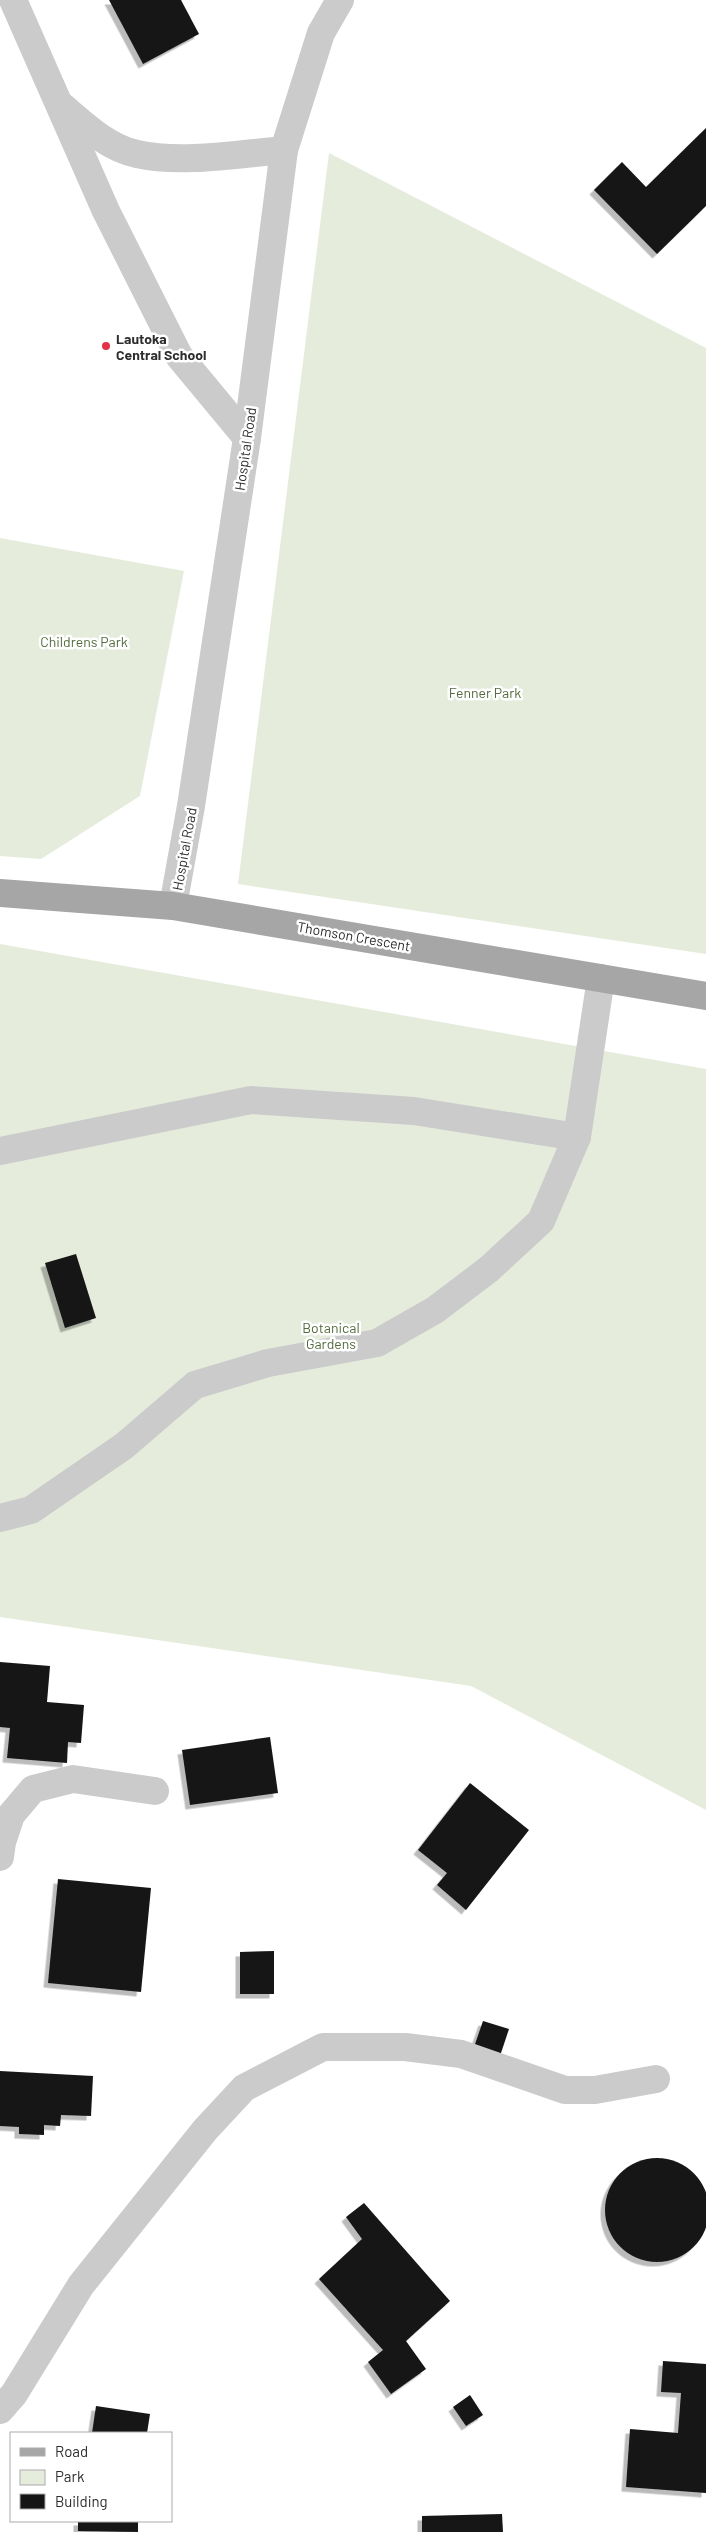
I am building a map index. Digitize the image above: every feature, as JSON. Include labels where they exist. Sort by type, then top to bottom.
[{"type":"main road","name":"Thomson Crescent","points":[[0,893],[173,906],[706,996]]},
{"type":"street","points":[[13,0],[106,212],[180,356],[247,438]]},
{"type":"street","name":"Hospital Road","points":[[173,906],[192,806],[247,438],[284,150],[321,32],[340,0]]},
{"type":"street","points":[[60,104],[99,137],[136,154],[176,158],[284,150]]},
{"type":"street","points":[[0,1518],[31,1510],[39,1505],[124,1446],[195,1386],[268,1363],[377,1343],[435,1310],[489,1269],[541,1221],[577,1137],[601,978]]},
{"type":"street","points":[[0,1151],[251,1100],[414,1111],[577,1137]]},
{"type":"street","points":[[0,1857],[2,1842],[11,1815],[33,1788],[73,1779],[155,1791]]},
{"type":"street","points":[[0,2410],[14,2394],[81,2284],[205,2130],[244,2088],[323,2047],[405,2047],[460,2054],[565,2090],[595,2090],[656,2079]]},
{"type":"green space","name":"Fenner Park","points":[[329,153],[706,348],[706,954],[238,884]]},
{"type":"green space","name":"Childrens Park","points":[[0,538],[184,571],[140,796],[41,859],[0,856]]},
{"type":"green space","name":"Botanical Gardens","points":[[0,944],[706,1069],[706,1810],[471,1686],[0,1617]]},
{"type":"building","points":[[109,0],[181,0],[199,34],[143,64]]},
{"type":"building","points":[[706,128],[706,206],[657,254],[594,190],[622,162],[646,187]]},
{"type":"building","points":[[76,1254],[96,1318],[65,1328],[45,1263]]},
{"type":"building","points":[[0,1662],[50,1666],[47,1702],[84,1705],[81,1743],[68,1742],[67,1763],[7,1758],[10,1728],[0,1727]]},
{"type":"building","points":[[270,1737],[278,1793],[190,1805],[182,1750]]},
{"type":"building","points":[[470,1783],[529,1830],[466,1910],[437,1885],[447,1873],[418,1850]]},
{"type":"building","points":[[58,1879],[151,1888],[141,1992],[48,1983]]},
{"type":"building","points":[[274,1951],[274,1994],[240,1994],[240,1952]]},
{"type":"building","points":[[483,2021],[509,2029],[499,2059],[473,2050]]},
{"type":"building","points":[[0,2071],[93,2076],[91,2116],[61,2115],[60,2126],[44,2125],[44,2135],[19,2134],[19,2127],[0,2126]]},
{"type":"building","points":[[657,2158],[677,2162],[686,2166],[694,2173],[701,2181],[707,2197],[707,2223],[701,2239],[686,2254],[667,2261],[647,2261],[628,2254],[613,2239],[606,2220],[606,2200],[613,2181],[628,2166],[647,2159]]},
{"type":"building","points":[[364,2203],[450,2301],[406,2341],[426,2369],[391,2394],[368,2362],[383,2350],[319,2279],[362,2239],[346,2217]]},
{"type":"building","points":[[663,2361],[706,2364],[706,2493],[626,2487],[630,2429],[678,2433],[681,2393],[661,2392]]},
{"type":"building","points":[[470,2395],[483,2415],[466,2426],[453,2407]]},
{"type":"building","points":[[96,2406],[150,2414],[147,2432],[92,2432]]},
{"type":"building","points":[[502,2514],[503,2532],[422,2532],[422,2516]]},
{"type":"building","points":[[78,2522],[138,2522],[138,2532],[78,2531]]},
{"type":"place","name":"Lautoka Central School","points":[[106,346]]}]
